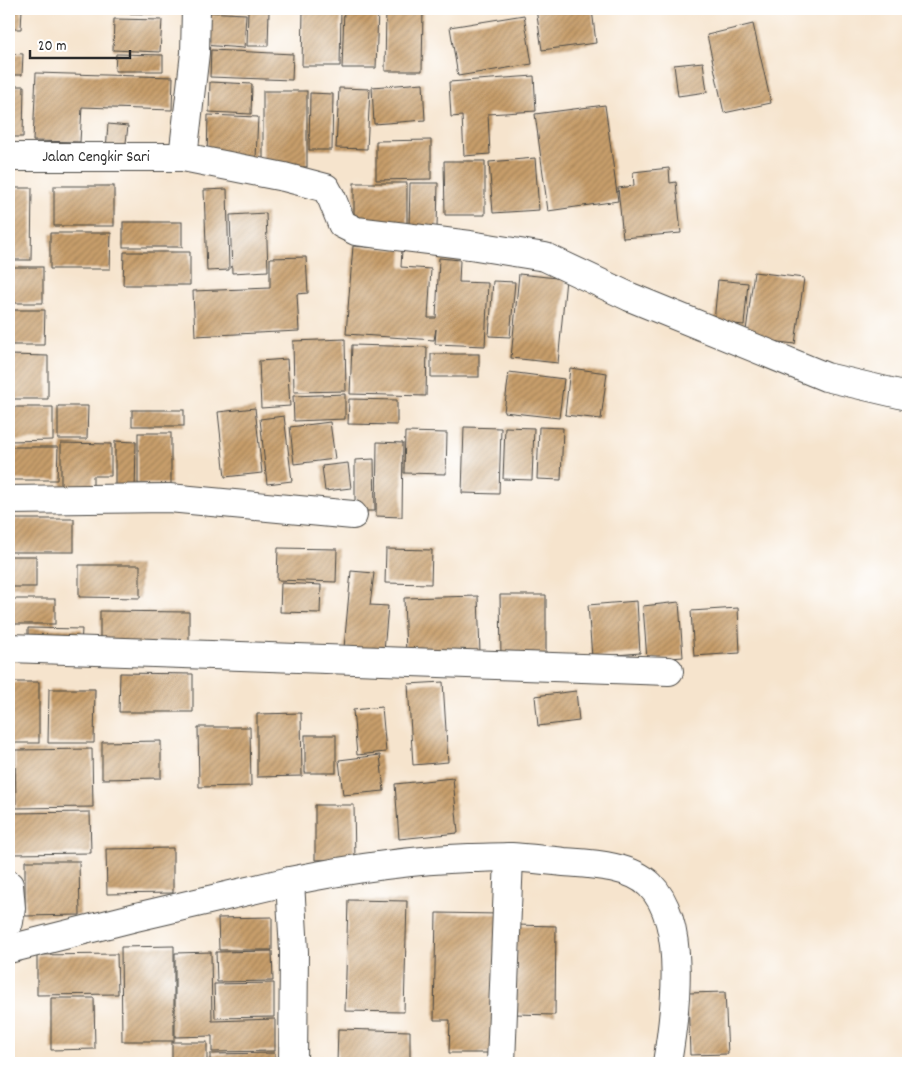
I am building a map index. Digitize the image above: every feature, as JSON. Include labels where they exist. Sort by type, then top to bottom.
[{"type":"street","points":[[183,158],[195,53],[196,9]]},
{"type":"street","name":"Jalan Cengkir Sari","points":[[9,157],[183,158],[284,177],[326,188],[342,224],[356,231],[470,245],[546,257],[630,297],[826,377],[908,396]]},
{"type":"street","points":[[9,500],[169,498],[354,514]]},
{"type":"street","points":[[9,648],[669,671]]},
{"type":"street","points":[[501,1063],[510,857]]},
{"type":"street","points":[[9,949],[136,917],[348,869],[438,859],[510,857],[595,864],[628,872],[649,884],[663,902],[671,927],[676,956],[672,1035],[667,1063]]},
{"type":"street","points":[[290,881],[294,952],[293,1063]]},
{"type":"street","points":[[9,885],[11,908],[9,922]]},
{"type":"building","points":[[9,9],[22,9],[21,29],[9,29]]},
{"type":"building","points":[[110,9],[161,9],[161,14],[109,13]]},
{"type":"building","points":[[303,9],[341,9],[340,66],[302,66]]},
{"type":"building","points":[[344,9],[378,9],[376,68],[342,68]]},
{"type":"building","points":[[386,9],[423,9],[422,71],[385,71]]},
{"type":"building","points":[[536,9],[592,9],[596,43],[542,50]]},
{"type":"building","points":[[248,10],[269,11],[268,46],[247,46]]},
{"type":"building","points":[[204,12],[246,14],[244,48],[202,45]]},
{"type":"building","points":[[524,15],[532,64],[458,76],[450,27]]},
{"type":"building","points":[[114,19],[162,20],[160,52],[113,50]]},
{"type":"building","points":[[753,24],[771,103],[724,113],[707,35]]},
{"type":"building","points":[[211,50],[293,54],[292,80],[210,77]]},
{"type":"building","points":[[9,53],[23,54],[22,75],[9,75]]},
{"type":"building","points":[[116,54],[163,55],[163,71],[115,71]]},
{"type":"building","points":[[703,62],[707,92],[678,96],[674,65]]},
{"type":"building","points":[[36,73],[173,77],[172,110],[82,107],[80,142],[33,141]]},
{"type":"building","points":[[534,76],[536,111],[488,114],[490,154],[464,156],[462,116],[451,117],[449,82]]},
{"type":"building","points":[[210,82],[252,84],[251,114],[209,112]]},
{"type":"building","points":[[423,83],[425,120],[374,124],[372,87]]},
{"type":"building","points":[[9,86],[24,86],[23,137],[9,137]]},
{"type":"building","points":[[339,88],[370,89],[367,149],[336,148]]},
{"type":"building","points":[[263,91],[307,91],[307,167],[263,167]]},
{"type":"building","points":[[310,93],[333,94],[332,150],[309,150]]},
{"type":"building","points":[[605,105],[618,201],[548,211],[535,114]]},
{"type":"building","points":[[208,115],[258,117],[256,158],[207,157]]},
{"type":"building","points":[[108,124],[128,126],[125,151],[106,150]]},
{"type":"building","points":[[431,140],[431,179],[376,180],[376,141]]},
{"type":"building","points":[[535,158],[539,210],[493,213],[489,162]]},
{"type":"building","points":[[444,161],[485,161],[485,215],[445,215]]},
{"type":"building","points":[[669,168],[670,183],[676,182],[681,233],[623,238],[618,188],[634,186],[633,172]]},
{"type":"building","points":[[354,183],[407,183],[407,223],[354,223]]},
{"type":"building","points":[[410,183],[438,183],[437,228],[409,227]]},
{"type":"building","points":[[54,186],[114,186],[114,226],[54,226]]},
{"type":"building","points":[[9,188],[32,188],[31,260],[9,260]]},
{"type":"building","points":[[227,189],[229,270],[207,271],[204,190]]},
{"type":"building","points":[[266,213],[268,271],[232,273],[230,215]]},
{"type":"building","points":[[123,222],[182,222],[182,247],[123,247]]},
{"type":"building","points":[[50,233],[111,233],[110,269],[50,269]]},
{"type":"building","points":[[353,246],[402,250],[401,267],[431,269],[428,318],[436,318],[439,258],[460,260],[459,282],[488,283],[485,346],[435,344],[436,329],[434,340],[346,334]]},
{"type":"building","points":[[124,252],[190,252],[190,285],[123,285]]},
{"type":"building","points":[[306,257],[308,293],[297,294],[299,331],[195,336],[193,291],[270,288],[270,258]]},
{"type":"building","points":[[9,267],[43,267],[43,303],[9,303]]},
{"type":"building","points":[[754,272],[804,278],[795,344],[745,338]]},
{"type":"building","points":[[519,274],[566,279],[558,363],[511,358]]},
{"type":"building","points":[[718,280],[748,283],[744,325],[714,322]]},
{"type":"building","points":[[493,281],[515,282],[510,337],[489,336]]},
{"type":"building","points":[[9,310],[45,310],[44,345],[9,345]]},
{"type":"building","points":[[345,339],[346,391],[294,392],[293,341]]},
{"type":"building","points":[[352,345],[427,347],[426,396],[350,394]]},
{"type":"building","points":[[431,354],[479,354],[479,377],[431,377]]},
{"type":"building","points":[[9,355],[48,356],[48,399],[9,399]]},
{"type":"building","points":[[287,359],[290,406],[261,408],[259,361]]},
{"type":"building","points":[[570,368],[607,373],[601,419],[565,415]]},
{"type":"building","points":[[509,372],[564,379],[559,418],[504,412]]},
{"type":"building","points":[[345,394],[345,419],[294,421],[293,396]]},
{"type":"building","points":[[349,399],[397,400],[397,425],[348,424]]},
{"type":"building","points":[[58,406],[88,406],[87,439],[58,439]]},
{"type":"building","points":[[9,407],[53,407],[53,440],[9,441]]},
{"type":"building","points":[[255,408],[262,473],[225,477],[218,412]]},
{"type":"building","points":[[132,410],[184,410],[184,426],[132,426]]},
{"type":"building","points":[[284,416],[292,481],[267,484],[260,419]]},
{"type":"building","points":[[330,422],[335,459],[294,464],[290,427]]},
{"type":"building","points":[[464,427],[501,428],[499,494],[462,493]]},
{"type":"building","points":[[505,427],[534,428],[532,480],[503,479]]},
{"type":"building","points":[[539,427],[563,428],[561,480],[537,479]]},
{"type":"building","points":[[405,432],[447,433],[446,474],[404,473]]},
{"type":"building","points":[[138,433],[171,433],[171,484],[138,484]]},
{"type":"building","points":[[115,441],[136,442],[135,493],[115,493]]},
{"type":"building","points":[[377,442],[403,443],[402,517],[376,516]]},
{"type":"building","points":[[61,443],[111,444],[111,476],[93,476],[93,494],[61,493]]},
{"type":"building","points":[[9,447],[58,447],[57,480],[9,480]]},
{"type":"building","points":[[374,459],[375,511],[355,511],[355,460]]},
{"type":"building","points":[[348,463],[351,488],[325,491],[322,466]]},
{"type":"building","points":[[9,519],[74,519],[74,552],[9,552]]},
{"type":"building","points":[[278,548],[337,549],[336,582],[277,580]]},
{"type":"building","points":[[386,549],[432,550],[431,584],[385,583]]},
{"type":"building","points":[[9,556],[36,556],[36,587],[9,587]]},
{"type":"building","points":[[79,565],[140,565],[140,598],[79,597]]},
{"type":"building","points":[[351,571],[374,573],[370,605],[388,606],[384,651],[344,648]]},
{"type":"building","points":[[281,583],[321,585],[320,613],[280,612]]},
{"type":"building","points":[[500,595],[546,595],[546,657],[501,657]]},
{"type":"building","points":[[478,596],[480,653],[406,655],[404,598]]},
{"type":"building","points":[[9,599],[55,599],[55,624],[9,624]]},
{"type":"building","points":[[637,601],[640,653],[592,657],[588,605]]},
{"type":"building","points":[[679,602],[683,657],[647,660],[643,606]]},
{"type":"building","points":[[738,608],[740,653],[694,656],[691,611]]},
{"type":"building","points":[[100,611],[189,612],[189,645],[100,645]]},
{"type":"building","points":[[28,628],[82,629],[81,646],[28,646]]},
{"type":"building","points":[[120,673],[193,674],[193,712],[119,712]]},
{"type":"building","points":[[9,682],[39,682],[39,743],[9,743]]},
{"type":"building","points":[[443,682],[448,762],[413,765],[408,684]]},
{"type":"building","points":[[49,689],[95,689],[94,743],[48,743]]},
{"type":"building","points":[[576,691],[579,721],[538,726],[535,696]]},
{"type":"building","points":[[382,707],[386,752],[357,755],[353,710]]},
{"type":"building","points":[[301,713],[302,776],[257,777],[257,714]]},
{"type":"building","points":[[198,727],[250,727],[251,786],[199,787]]},
{"type":"building","points":[[305,735],[336,735],[336,773],[305,773]]},
{"type":"building","points":[[161,741],[161,778],[102,779],[102,742]]},
{"type":"building","points":[[92,749],[93,807],[16,808],[15,750]]},
{"type":"building","points":[[380,755],[384,791],[343,795],[339,760]]},
{"type":"building","points":[[453,778],[458,833],[399,839],[395,784]]},
{"type":"building","points":[[315,805],[354,805],[355,859],[315,860]]},
{"type":"building","points":[[90,812],[91,853],[13,854],[13,813]]},
{"type":"building","points":[[173,848],[173,893],[107,894],[106,849]]},
{"type":"building","points":[[25,861],[79,861],[80,915],[25,916]]},
{"type":"building","points":[[348,900],[407,901],[404,1012],[345,1011]]},
{"type":"building","points":[[436,913],[501,914],[498,1053],[449,1053],[450,1020],[434,1020]]},
{"type":"building","points":[[272,917],[272,950],[219,950],[218,918]]},
{"type":"building","points":[[516,925],[556,926],[555,1015],[515,1014]]},
{"type":"building","points":[[174,946],[174,1041],[122,1041],[121,947]]},
{"type":"building","points":[[272,951],[273,981],[217,982],[216,952]]},
{"type":"building","points":[[211,952],[212,1021],[275,1019],[275,1051],[212,1052],[212,1036],[175,1037],[175,953]]},
{"type":"building","points":[[117,954],[118,994],[37,995],[37,955]]},
{"type":"building","points":[[274,983],[274,1017],[215,1018],[214,984]]},
{"type":"building","points":[[725,992],[728,1054],[690,1055],[688,993]]},
{"type":"building","points":[[51,998],[94,998],[95,1049],[51,1050]]},
{"type":"building","points":[[338,1029],[410,1031],[410,1063],[337,1063]]},
{"type":"building","points":[[172,1042],[207,1042],[207,1063],[172,1063]]},
{"type":"building","points":[[275,1053],[275,1063],[210,1063],[210,1054]]}]
